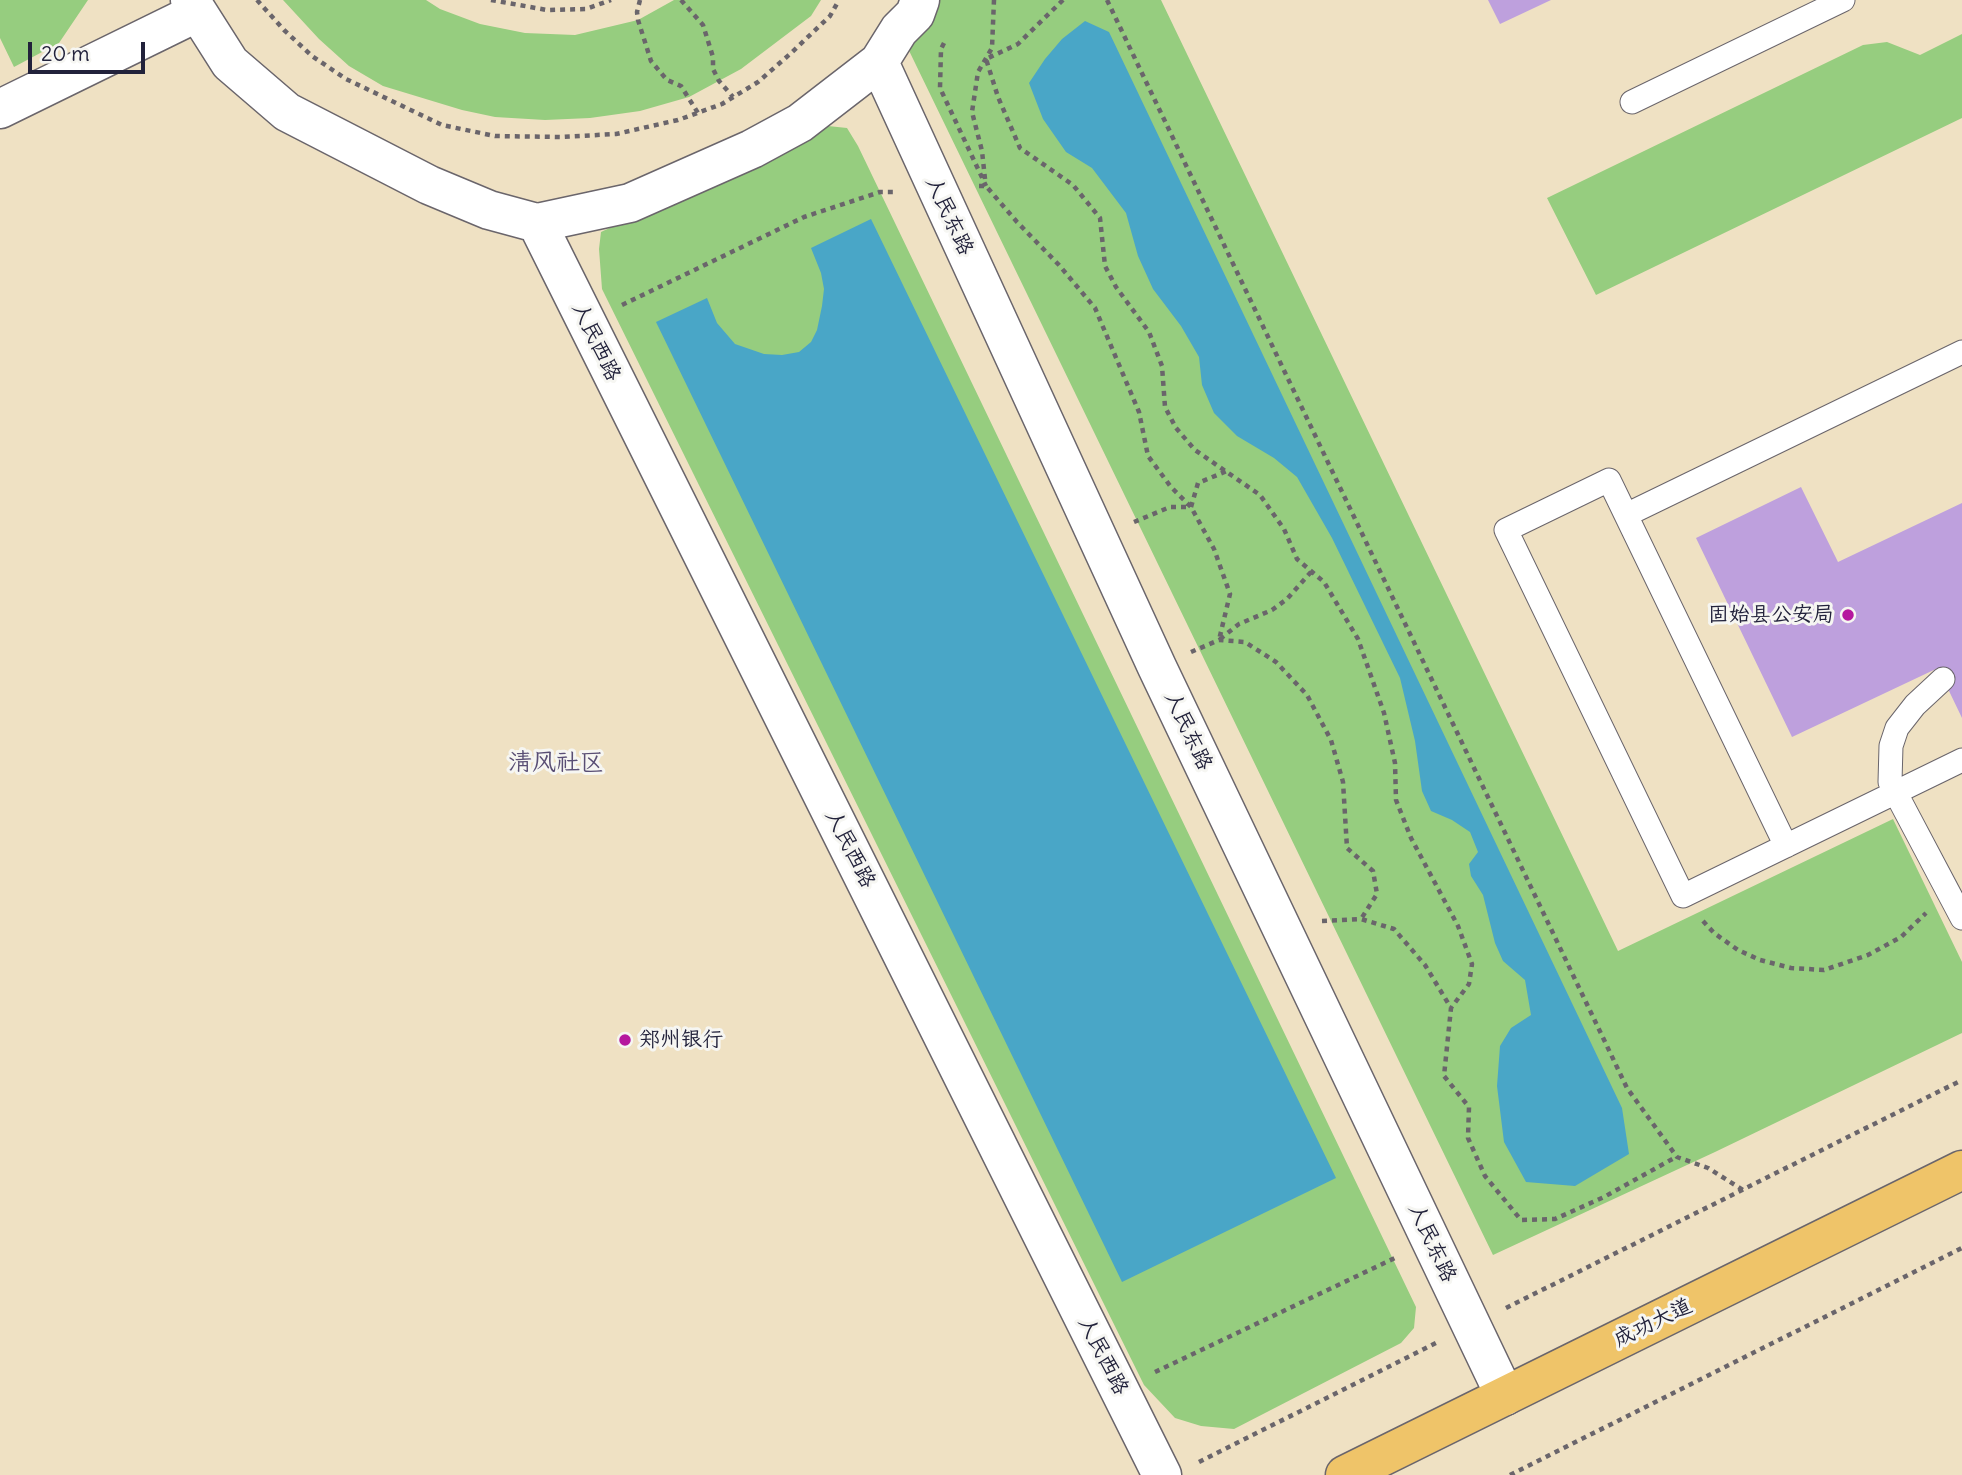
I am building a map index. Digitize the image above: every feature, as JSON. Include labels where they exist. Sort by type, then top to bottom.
[{"type":"main road","name":"成功大道","points":[[1345,1475],[1962,1170]]},
{"type":"street","points":[[0,109],[193,6],[230,63],[288,113],[429,185],[489,210],[537,223],[630,203],[752,149],[800,123],[879,62],[899,30],[915,14],[920,0]]},
{"type":"street","name":"人民东路","points":[[879,62],[1157,667],[1505,1396]]},
{"type":"street","name":"人民西路","points":[[537,223],[1119,1389],[1180,1469]]},
{"type":"lane","points":[[1632,102],[1843,0]]},
{"type":"lane","points":[[1626,515],[1962,352]]},
{"type":"lane","points":[[1786,846],[1609,480],[1506,530],[1683,896],[1786,846],[1962,760]]},
{"type":"lane","points":[[1943,679],[1914,705],[1897,729],[1891,746],[1890,782],[1962,919]]},
{"type":"path","points":[[257,0],[312,56],[346,79],[442,125],[495,136],[616,134],[678,120],[722,104],[758,82],[790,54],[830,16],[839,0]]},
{"type":"path","points":[[491,0],[547,10],[586,9],[611,0]]},
{"type":"path","points":[[640,0],[638,20],[651,61],[667,80],[681,86],[698,113]]},
{"type":"path","points":[[681,0],[703,25],[713,57],[713,69],[733,97]]},
{"type":"path","points":[[986,186],[982,150],[972,113],[978,72],[992,48],[995,0]]},
{"type":"path","points":[[986,59],[1018,44],[1063,0]]},
{"type":"path","points":[[1107,0],[1627,1088],[1677,1157],[1708,1168],[1743,1190]]},
{"type":"path","points":[[947,37],[941,49],[940,88],[986,186],[1095,308],[1139,412],[1148,456],[1191,508],[1214,549],[1230,594],[1219,640]]},
{"type":"path","points":[[986,59],[1020,148],[1073,185],[1100,218],[1105,267],[1116,287],[1149,332],[1162,366],[1166,407],[1175,428],[1195,450],[1261,495],[1284,529],[1297,559],[1324,582],[1359,639],[1384,713],[1395,763],[1396,800],[1411,838],[1458,926],[1472,964],[1469,984],[1451,1008],[1444,1076],[1469,1107],[1468,1138],[1485,1176],[1521,1220],[1555,1219],[1604,1198],[1677,1157]]},
{"type":"path","points":[[586,322],[804,217],[880,192],[986,186]]},
{"type":"path","points":[[1191,508],[1198,482],[1227,471]]},
{"type":"path","points":[[1100,541],[1144,516],[1170,507],[1191,508]]},
{"type":"path","points":[[1157,667],[1219,640],[1240,624],[1272,610],[1287,599],[1311,572]]},
{"type":"path","points":[[1219,640],[1245,642],[1276,662],[1307,695],[1331,740],[1343,782],[1348,848],[1373,871],[1377,894],[1361,919]]},
{"type":"path","points":[[1683,896],[1714,933],[1738,950],[1760,960],[1791,968],[1824,970],[1868,955],[1901,937],[1920,920],[1945,887]]},
{"type":"path","points":[[1279,922],[1361,919],[1394,929],[1425,965],[1451,1008]]},
{"type":"path","points":[[1180,1469],[1962,1080]]},
{"type":"path","points":[[1119,1389],[1431,1241]]},
{"type":"path","points":[[1510,1475],[1962,1248]]},
{"type":"green space","points":[[0,0],[88,0],[59,43],[14,67],[0,38]]},
{"type":"green space","points":[[283,0],[426,0],[440,9],[480,24],[525,33],[575,35],[638,20],[674,0],[821,0],[811,16],[741,69],[689,97],[640,111],[590,118],[545,120],[495,117],[383,86],[349,66],[319,39]]},
{"type":"green space","points":[[920,0],[1161,0],[1618,951],[1893,819],[1962,962],[1962,1033],[1493,1255],[899,30]]},
{"type":"green space","points":[[1962,34],[1962,118],[1596,295],[1547,198],[1863,45],[1887,42],[1920,55]]},
{"type":"green space","points":[[828,126],[847,128],[858,146],[1416,1307],[1414,1328],[1401,1343],[1234,1429],[1201,1426],[1175,1418],[1144,1385],[602,289],[599,249],[601,232]]},
{"type":"water","points":[[1085,21],[1109,32],[1622,1108],[1629,1154],[1575,1186],[1526,1182],[1504,1142],[1497,1086],[1500,1046],[1511,1028],[1531,1015],[1525,980],[1503,961],[1495,943],[1483,895],[1471,876],[1469,864],[1478,852],[1470,832],[1431,811],[1422,791],[1415,741],[1400,678],[1332,538],[1297,477],[1274,458],[1237,436],[1214,413],[1202,385],[1199,357],[1181,326],[1153,289],[1138,256],[1126,213],[1092,168],[1066,152],[1043,119],[1029,83],[1062,39]]},
{"type":"water","points":[[871,219],[1336,1178],[1122,1282],[656,322],[707,298],[717,323],[735,344],[764,354],[799,352],[811,342],[817,330],[824,289],[811,248]]},
{"type":"building","points":[[1488,0],[1551,0],[1500,24]]},
{"type":"building","name":"固始县公安局","points":[[1801,487],[1838,562],[1962,503],[1962,718],[1938,668],[1792,737],[1696,538]]},
{"type":"place","name":"固始县公安局","points":[[1848,615]]},
{"type":"place","name":"郑州银行","points":[[625,1040]]},
{"type":"district","name":"清风社区","points":[[556,763]]}]
